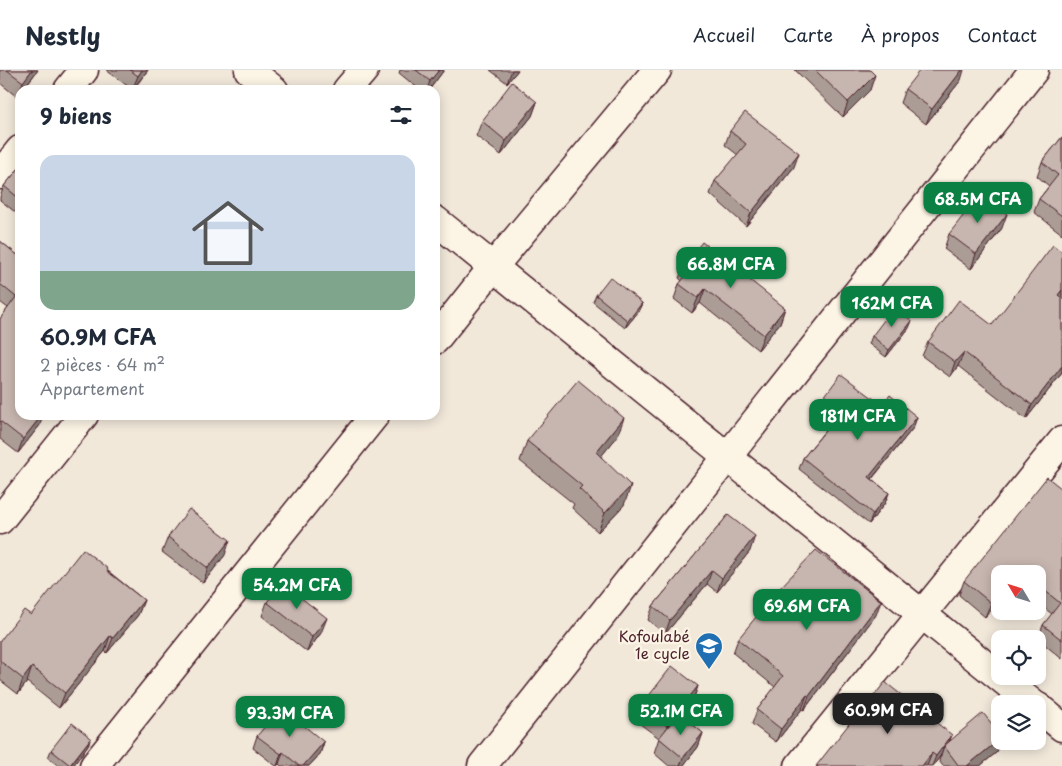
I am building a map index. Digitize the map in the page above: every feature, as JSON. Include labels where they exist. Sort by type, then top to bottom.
[{"type":"street","points":[[72,85],[84,70]]},
{"type":"street","points":[[249,70],[268,85]]},
{"type":"street","points":[[351,85],[364,70]]},
{"type":"street","points":[[440,334],[657,70]]},
{"type":"street","points":[[482,766],[1034,70]]},
{"type":"street","points":[[0,175],[15,156]]},
{"type":"street","points":[[440,224],[1022,695]]},
{"type":"street","points":[[0,520],[80,420]]},
{"type":"street","points":[[94,766],[371,420]]},
{"type":"street","points":[[799,766],[1062,441]]},
{"type":"street","points":[[1046,714],[1062,727]]},
{"type":"building","points":[[7,70],[32,70],[23,82]]},
{"type":"building","points":[[130,70],[142,70],[138,76]]},
{"type":"building","points":[[416,70],[439,70],[430,81]]},
{"type":"building","points":[[815,70],[870,70],[875,75],[848,102]]},
{"type":"building","points":[[920,70],[962,70],[932,109],[905,89]]},
{"type":"building","points":[[512,82],[537,102],[506,141],[482,121]]},
{"type":"building","points":[[745,112],[799,153],[751,213],[715,181],[746,144],[730,131]]},
{"type":"building","points":[[1062,137],[1062,216],[1039,199],[1058,175],[1042,162]]},
{"type":"building","points":[[15,173],[15,195],[4,186]]},
{"type":"building","points":[[980,194],[1007,214],[976,254],[949,234]]},
{"type":"building","points":[[0,241],[15,253],[15,296],[0,284]]},
{"type":"building","points":[[702,242],[785,308],[764,335],[705,289],[698,298],[679,284],[692,269],[685,264]]},
{"type":"building","points":[[1053,245],[1062,252],[1062,290],[1058,295],[1062,298],[1062,366],[1032,405],[964,352],[955,362],[928,342],[959,300],[992,325]]},
{"type":"building","points":[[610,277],[642,303],[628,321],[596,295]]},
{"type":"building","points":[[15,298],[15,420],[38,420],[23,439],[0,421],[0,319]]},
{"type":"building","points":[[894,307],[912,321],[889,350],[872,336]]},
{"type":"building","points":[[841,374],[882,405],[890,395],[917,417],[869,477],[889,493],[873,514],[803,458],[838,415],[821,401]]},
{"type":"building","points":[[578,380],[624,418],[596,452],[631,486],[605,513],[579,489],[582,486],[527,441]]},
{"type":"building","points":[[1047,477],[1062,489],[1062,640],[1043,625],[1060,603],[1046,592],[1046,565],[991,565],[991,603],[964,581]]},
{"type":"building","points":[[189,509],[230,540],[208,568],[168,537]]},
{"type":"building","points":[[728,515],[755,536],[722,578],[712,570],[670,620],[653,606]]},
{"type":"building","points":[[83,549],[144,600],[113,638],[110,636],[65,693],[32,667],[23,679],[0,661],[0,641],[24,610],[31,615]]},
{"type":"building","points":[[816,550],[881,601],[809,696],[807,695],[781,729],[757,710],[783,676],[738,639],[779,589]]},
{"type":"building","points":[[282,583],[327,618],[312,637],[267,602]]},
{"type":"building","points":[[672,666],[698,686],[667,726],[641,706]]},
{"type":"building","points":[[885,682],[952,735],[936,756],[932,753],[922,766],[816,766],[856,715],[858,716]]},
{"type":"building","points":[[281,707],[324,742],[303,766],[299,766],[283,752],[281,754],[257,736]]},
{"type":"building","points":[[679,713],[703,733],[683,758],[659,738]]},
{"type":"building","points":[[983,713],[991,723],[991,746],[967,766],[959,766],[944,746]]},
{"type":"building","points":[[72,723],[91,738],[70,765],[51,750]]},
{"type":"place","name":"Kofoulabé 1e cycle","points":[[709,670]]}]
